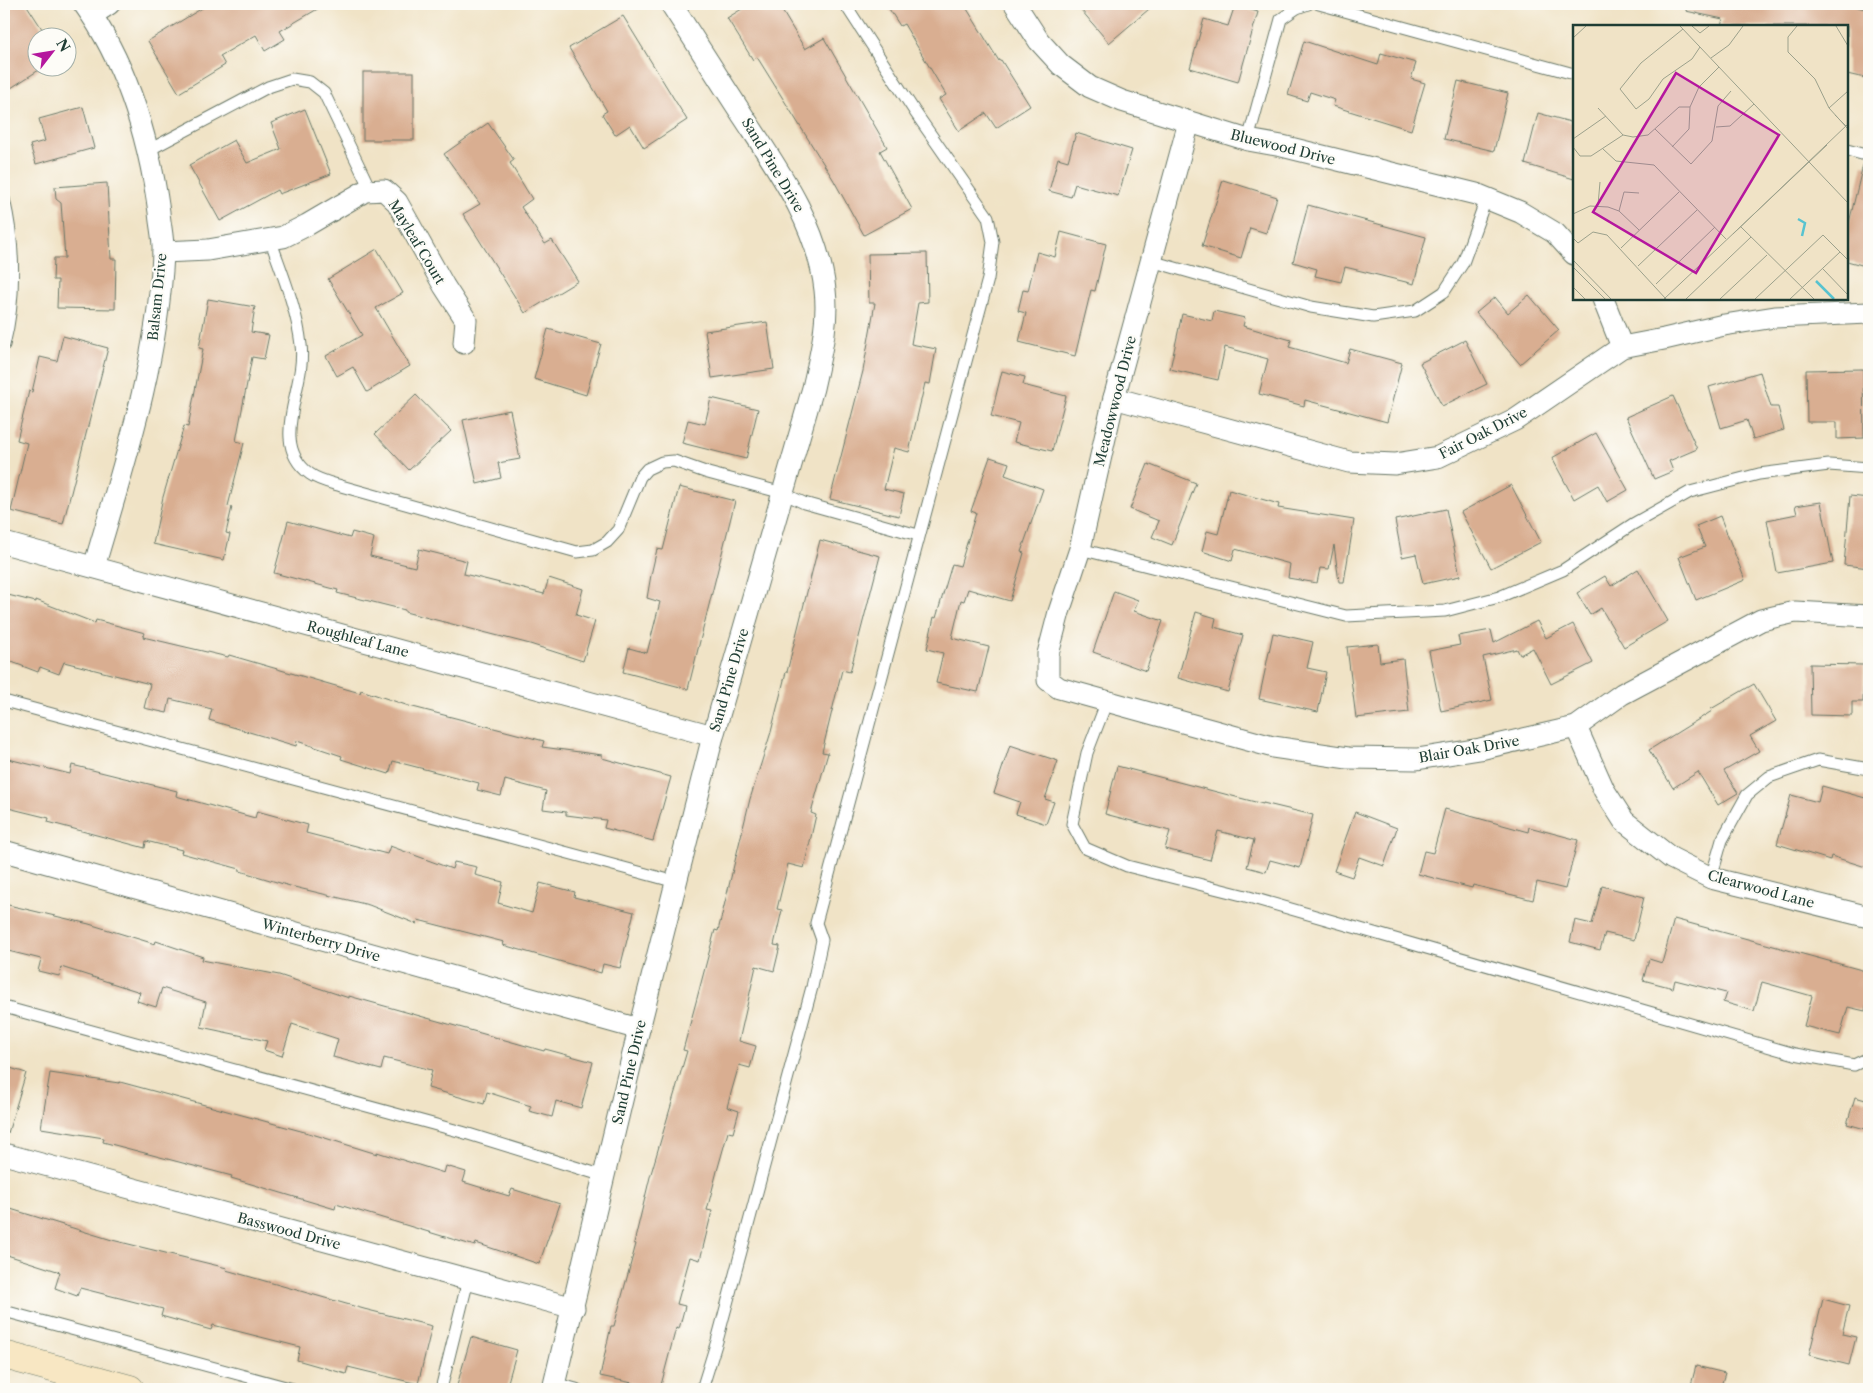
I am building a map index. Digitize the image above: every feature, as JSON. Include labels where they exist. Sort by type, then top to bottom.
[{"type":"street","name":"Sand Pine Drive","points":[[554,1386],[574,1308],[638,1030],[713,736],[813,388],[825,334],[825,290],[818,259],[804,217],[787,183],[671,4]]},
{"type":"street","name":"Bluewood Drive","points":[[1015,4],[1039,41],[1061,65],[1090,87],[1122,101],[1248,140],[1282,146],[1486,198],[1520,212],[1555,233],[1573,253]]},
{"type":"street","name":"Balsam Drive","points":[[94,567],[140,408],[154,330],[164,252],[154,181],[138,118],[95,7]]},
{"type":"street","name":"Meadowwood Drive","points":[[1048,680],[1048,654],[1059,612],[1080,549],[1114,398],[1189,122]]},
{"type":"street","name":"Mayleaf Court","points":[[164,252],[208,250],[283,237],[365,191],[384,190],[397,202],[444,286],[466,320],[464,343]]},
{"type":"street","points":[[1603,300],[1622,347]]},
{"type":"street","name":"Fair Oak Drive","points":[[1114,398],[1349,462],[1395,464],[1438,457],[1515,420],[1622,347],[1724,325],[1775,317],[1869,313]]},
{"type":"street","name":"Roughleaf Lane","points":[[4,543],[713,736]]},
{"type":"street","name":"Blair Oak Drive","points":[[1048,680],[1059,688],[1273,747],[1348,758],[1417,759],[1480,749],[1576,727],[1622,694],[1761,620],[1795,612],[1869,616]]},
{"type":"street","name":"Clearwood Lane","points":[[1576,727],[1604,790],[1624,821],[1671,858],[1711,878],[1869,917]]},
{"type":"street","name":"Winterberry Drive","points":[[4,851],[638,1030]]},
{"type":"street","name":"Basswood Drive","points":[[4,1154],[574,1308]]},
{"type":"street","points":[[4,1355],[130,1389]]},
{"type":"lane","points":[[700,1389],[704,1386],[720,1332],[812,987],[822,940],[816,923],[918,535],[988,279],[993,242],[988,217],[915,112],[845,4]]},
{"type":"lane","points":[[1248,140],[1281,19],[1297,8],[1308,4]]},
{"type":"lane","points":[[1319,4],[1573,74]]},
{"type":"lane","points":[[147,150],[268,87],[292,79],[310,82],[324,93],[372,191]]},
{"type":"lane","points":[[1848,150],[1869,156]]},
{"type":"lane","points":[[4,198],[12,262],[4,345]]},
{"type":"lane","points":[[1151,261],[1311,307],[1373,318],[1415,310],[1444,292],[1463,263],[1486,198]]},
{"type":"lane","points":[[270,239],[298,325],[302,346],[302,366],[289,443],[293,456],[311,475],[341,486],[577,552],[593,550],[607,542],[618,530],[640,477],[647,469],[662,462],[674,461],[708,473],[783,492],[804,503],[918,535]]},
{"type":"lane","points":[[1080,549],[1346,616],[1445,611],[1499,597],[1563,570],[1633,524],[1690,492],[1769,473],[1829,465],[1869,468]]},
{"type":"lane","points":[[4,701],[676,882]]},
{"type":"lane","points":[[1107,701],[1087,753],[1072,824],[1085,848],[1127,866],[1242,895],[1795,1054],[1854,1065],[1869,1058]]},
{"type":"lane","points":[[1711,878],[1722,840],[1747,795],[1769,777],[1818,760],[1869,769]]},
{"type":"lane","points":[[4,1007],[444,1127],[604,1176]]},
{"type":"lane","points":[[441,1389],[468,1280]]},
{"type":"lane","points":[[4,1311],[293,1389]]},
{"type":"lane","points":[[554,1386],[576,1389]]},
{"type":"building","points":[[4,4],[26,4],[42,28],[28,28],[28,77],[11,88],[4,76]]},
{"type":"building","points":[[209,4],[326,4],[280,31],[285,39],[265,51],[256,35],[220,56],[225,65],[179,93],[148,41]]},
{"type":"building","points":[[750,4],[778,4],[805,49],[824,38],[887,147],[880,151],[912,209],[864,235],[833,179],[757,57],[753,60],[727,18]]},
{"type":"building","points":[[886,4],[964,4],[999,61],[1001,60],[1030,106],[996,128],[986,113],[959,131],[939,99],[946,95],[904,24],[900,26]]},
{"type":"building","points":[[1076,4],[1155,4],[1109,43]]},
{"type":"building","points":[[1687,4],[1846,4],[1869,10],[1869,79],[1848,74],[1848,25],[1721,25],[1723,19],[1686,11]]},
{"type":"building","points":[[1235,5],[1258,12],[1238,82],[1190,68],[1204,19],[1228,26]]},
{"type":"building","points":[[623,16],[687,120],[644,148],[630,125],[615,135],[602,114],[607,111],[569,48]]},
{"type":"building","points":[[1304,41],[1378,65],[1381,53],[1416,63],[1411,79],[1425,83],[1411,130],[1333,106],[1335,100],[1310,92],[1307,101],[1288,95]]},
{"type":"building","points":[[363,72],[414,72],[414,140],[363,140]]},
{"type":"building","points":[[1458,81],[1508,93],[1494,151],[1444,139]]},
{"type":"building","points":[[83,107],[94,148],[36,164],[30,145],[45,141],[39,119]]},
{"type":"building","points":[[305,109],[331,174],[279,194],[277,190],[220,221],[189,165],[234,140],[247,163],[281,149],[271,123]]},
{"type":"building","points":[[1538,113],[1573,123],[1573,179],[1525,164]]},
{"type":"building","points":[[488,123],[514,160],[510,163],[532,199],[521,207],[545,244],[552,240],[578,281],[525,313],[463,214],[480,204],[444,154]]},
{"type":"building","points":[[1076,133],[1132,150],[1118,196],[1075,184],[1071,197],[1049,191],[1058,158],[1068,161]]},
{"type":"building","points":[[1863,165],[1869,166],[1869,267],[1848,261],[1848,227]]},
{"type":"building","points":[[1223,180],[1277,197],[1266,233],[1250,228],[1241,258],[1202,246]]},
{"type":"building","points":[[107,183],[111,259],[116,259],[115,309],[57,308],[58,280],[53,280],[54,258],[65,258],[61,203],[56,199],[55,187]]},
{"type":"building","points":[[1308,205],[1426,237],[1414,284],[1345,267],[1341,282],[1315,276],[1317,269],[1293,262]]},
{"type":"building","points":[[1061,232],[1106,244],[1095,291],[1091,290],[1075,356],[1019,342],[1026,313],[1018,311],[1023,290],[1028,291],[1037,252],[1055,257]]},
{"type":"building","points":[[377,249],[403,293],[376,308],[410,366],[367,392],[353,367],[337,376],[326,356],[362,335],[328,279]]},
{"type":"building","points":[[927,253],[928,302],[918,303],[911,344],[936,349],[930,384],[925,383],[909,452],[894,448],[884,489],[904,494],[899,516],[830,499],[863,371],[875,303],[869,303],[868,254]]},
{"type":"building","points":[[1529,295],[1559,330],[1520,364],[1476,313],[1495,297],[1508,313]]},
{"type":"building","points":[[208,299],[255,307],[251,332],[269,335],[264,359],[252,357],[236,441],[244,443],[228,506],[232,507],[226,533],[230,534],[224,560],[153,544],[163,497],[184,426],[188,427],[203,349],[199,348]]},
{"type":"building","points":[[1214,311],[1245,318],[1243,326],[1291,340],[1289,347],[1346,363],[1350,349],[1402,363],[1387,422],[1305,400],[1304,406],[1259,394],[1268,359],[1225,347],[1218,380],[1170,369],[1182,314],[1212,321]]},
{"type":"building","points":[[767,322],[774,369],[712,378],[705,331]]},
{"type":"building","points":[[548,329],[601,344],[586,395],[534,379]]},
{"type":"building","points":[[63,336],[108,348],[63,524],[11,511],[27,443],[17,440],[29,391],[32,392],[40,357],[57,361]]},
{"type":"building","points":[[1465,340],[1487,384],[1442,406],[1420,363]]},
{"type":"building","points":[[1863,369],[1864,438],[1837,439],[1837,422],[1807,422],[1806,370]]},
{"type":"building","points":[[1002,371],[1025,377],[1023,385],[1066,396],[1052,451],[1014,442],[1019,423],[991,416]]},
{"type":"building","points":[[1760,372],[1771,407],[1778,407],[1784,430],[1753,439],[1747,420],[1721,428],[1709,387]]},
{"type":"building","points":[[416,395],[451,431],[409,470],[375,434]]},
{"type":"building","points":[[1673,396],[1697,449],[1669,461],[1673,471],[1654,479],[1626,417]]},
{"type":"building","points":[[711,398],[758,409],[746,459],[682,443],[688,420],[705,424]]},
{"type":"building","points":[[510,410],[520,459],[498,463],[501,478],[477,484],[463,420]]},
{"type":"building","points":[[1596,433],[1628,490],[1607,502],[1598,485],[1574,499],[1552,458]]},
{"type":"building","points":[[990,457],[1009,463],[1005,475],[1043,489],[1021,552],[1024,553],[1010,601],[968,589],[964,601],[961,600],[952,638],[989,647],[978,692],[936,683],[943,653],[927,649],[934,617],[936,618],[952,564],[960,566],[976,513],[971,511]]},
{"type":"building","points":[[1148,464],[1196,483],[1172,545],[1152,537],[1159,521],[1130,509]]},
{"type":"building","points":[[1511,485],[1541,542],[1491,568],[1461,512]]},
{"type":"building","points":[[679,487],[735,501],[688,689],[623,672],[629,648],[647,653],[660,602],[647,598],[651,575],[657,549],[663,550]]},
{"type":"building","points":[[1229,490],[1279,504],[1278,508],[1354,520],[1344,582],[1339,582],[1334,545],[1329,569],[1320,568],[1317,583],[1288,578],[1290,564],[1235,549],[1232,561],[1202,551],[1207,531],[1218,534]]},
{"type":"building","points":[[1850,496],[1869,498],[1869,568],[1844,565]]},
{"type":"building","points":[[1821,502],[1833,563],[1777,573],[1767,520],[1797,514],[1795,506]]},
{"type":"building","points":[[1446,509],[1460,576],[1423,584],[1416,554],[1402,557],[1395,520]]},
{"type":"building","points":[[1720,516],[1745,580],[1696,600],[1679,557],[1705,547],[1696,526]]},
{"type":"building","points":[[288,521],[350,538],[352,532],[374,538],[370,556],[415,567],[419,549],[467,561],[464,574],[544,594],[549,578],[583,589],[576,615],[595,621],[583,661],[530,644],[337,593],[338,590],[274,573]]},
{"type":"building","points":[[820,540],[880,556],[850,672],[842,670],[822,752],[828,753],[811,813],[816,815],[804,868],[788,864],[777,909],[782,910],[774,945],[780,946],[774,971],[756,966],[739,1041],[756,1046],[750,1068],[739,1065],[727,1107],[739,1111],[733,1133],[728,1132],[717,1171],[707,1210],[712,1211],[700,1260],[690,1257],[677,1304],[685,1306],[679,1329],[676,1328],[660,1389],[600,1376],[611,1326],[614,1326],[636,1244],[634,1243],[650,1177],[687,1051],[683,1050],[715,930],[718,931],[750,799],[771,732]]},
{"type":"building","points":[[1638,569],[1668,621],[1624,647],[1601,608],[1590,615],[1577,593],[1605,576],[1611,586]]},
{"type":"building","points":[[1114,591],[1138,600],[1134,611],[1163,621],[1146,671],[1093,652]]},
{"type":"building","points":[[4,594],[36,602],[36,600],[95,623],[96,620],[145,633],[143,637],[228,657],[229,655],[360,693],[361,690],[409,706],[544,741],[542,747],[602,755],[602,758],[671,777],[653,841],[604,828],[606,820],[566,815],[566,812],[543,809],[546,791],[505,780],[501,796],[477,790],[479,783],[393,761],[389,774],[341,759],[342,756],[297,741],[296,746],[209,720],[212,709],[170,699],[167,713],[144,708],[150,684],[64,662],[59,674],[40,667],[38,672],[4,659]]},
{"type":"building","points":[[1196,612],[1216,618],[1214,627],[1243,635],[1228,692],[1178,678]]},
{"type":"building","points":[[1537,621],[1546,638],[1573,624],[1593,663],[1551,684],[1533,648],[1520,655],[1517,649],[1483,657],[1492,700],[1441,711],[1429,651],[1460,645],[1458,636],[1491,630],[1494,643]]},
{"type":"building","points":[[1273,633],[1313,642],[1307,668],[1326,672],[1318,712],[1259,699]]},
{"type":"building","points":[[1378,644],[1380,662],[1403,659],[1409,712],[1356,718],[1347,647]]},
{"type":"building","points":[[1810,664],[1864,665],[1863,702],[1852,702],[1852,716],[1811,715]]},
{"type":"building","points":[[1754,684],[1776,721],[1750,736],[1759,751],[1724,771],[1738,793],[1718,805],[1698,772],[1673,788],[1649,750],[1712,711],[1711,709]]},
{"type":"building","points":[[1010,745],[1058,761],[1045,799],[1054,802],[1046,824],[1016,814],[1020,802],[994,793]]},
{"type":"building","points":[[4,758],[70,774],[72,765],[177,791],[176,796],[255,818],[257,811],[308,825],[306,833],[387,854],[390,846],[452,869],[454,862],[477,867],[475,875],[503,882],[498,903],[532,913],[540,883],[575,892],[574,897],[634,912],[620,968],[603,964],[601,973],[503,945],[504,942],[418,920],[417,924],[369,905],[290,886],[240,871],[240,869],[181,853],[182,850],[146,841],[145,848],[48,822],[49,818],[4,807]]},
{"type":"building","points":[[1117,766],[1313,815],[1300,868],[1270,860],[1266,872],[1247,867],[1254,840],[1218,831],[1210,860],[1165,849],[1170,831],[1105,814]]},
{"type":"building","points":[[1822,786],[1869,799],[1869,868],[1831,856],[1830,860],[1777,844],[1791,795],[1818,802]]},
{"type":"building","points":[[1445,809],[1528,832],[1529,827],[1578,840],[1565,889],[1537,882],[1533,900],[1473,885],[1472,888],[1418,874],[1424,851],[1433,853]]},
{"type":"building","points":[[1355,812],[1397,828],[1384,866],[1359,857],[1352,877],[1334,871]]},
{"type":"building","points":[[1602,886],[1644,897],[1634,940],[1605,933],[1600,950],[1570,942],[1575,920],[1592,924]]},
{"type":"building","points":[[4,904],[89,924],[155,944],[156,941],[203,957],[202,960],[279,975],[349,998],[349,996],[544,1051],[545,1049],[593,1062],[581,1108],[556,1101],[552,1117],[529,1111],[531,1106],[487,1092],[484,1104],[428,1088],[432,1070],[384,1058],[381,1070],[333,1057],[338,1039],[292,1024],[282,1056],[264,1050],[267,1041],[201,1027],[206,1002],[162,988],[156,1007],[137,1001],[140,992],[61,967],[59,976],[38,971],[41,959],[4,950]]},
{"type":"building","points":[[1674,919],[1869,972],[1869,994],[1865,1011],[1848,1007],[1840,1035],[1804,1026],[1812,996],[1762,982],[1754,1011],[1723,1002],[1726,993],[1675,980],[1673,988],[1643,980],[1649,959],[1662,963]]},
{"type":"building","points":[[4,1066],[26,1073],[8,1133],[4,1132]]},
{"type":"building","points":[[50,1073],[120,1082],[312,1134],[377,1154],[377,1152],[444,1173],[446,1166],[466,1172],[463,1182],[509,1196],[512,1189],[560,1204],[539,1264],[476,1243],[475,1246],[336,1204],[335,1209],[231,1178],[232,1176],[103,1142],[104,1138],[41,1128]]},
{"type":"building","points":[[1855,1097],[1869,1101],[1869,1130],[1847,1124]]},
{"type":"building","points":[[4,1207],[112,1240],[227,1268],[226,1270],[432,1326],[418,1384],[348,1367],[346,1374],[297,1360],[300,1347],[213,1325],[211,1330],[161,1316],[163,1309],[80,1288],[77,1296],[55,1288],[60,1272],[4,1254]]},
{"type":"building","points":[[1823,1299],[1849,1306],[1842,1334],[1856,1337],[1849,1365],[1809,1355]]},
{"type":"building","points":[[471,1337],[517,1350],[506,1389],[456,1389]]},
{"type":"building","points":[[1696,1366],[1725,1373],[1720,1389],[1690,1389]]}]
